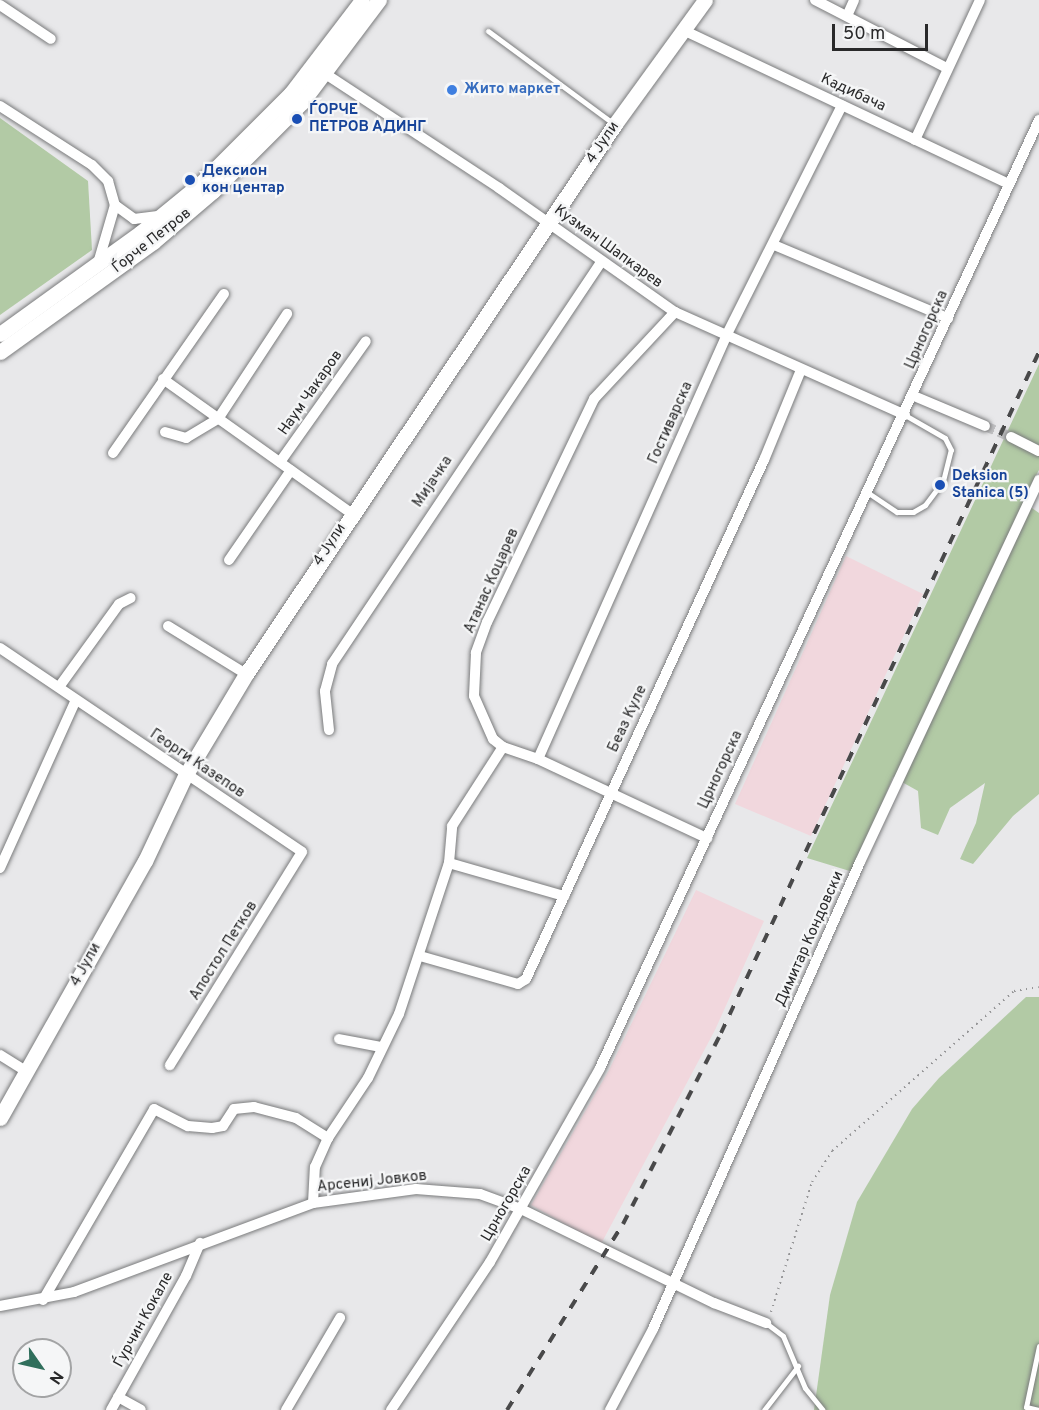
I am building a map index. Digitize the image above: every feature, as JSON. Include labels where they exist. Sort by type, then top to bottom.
[{"type":"street","name":"Ѓорче Петров","points":[[0,352],[153,242],[213,191],[302,102],[362,0]]},
{"type":"street","name":"Ѓорче Петров","points":[[0,334],[161,216],[319,70],[379,0]]},
{"type":"street","name":"4 Јули","points":[[0,1118],[145,861],[185,776],[246,674],[351,513],[615,124],[705,0]]},
{"type":"street","points":[[815,0],[947,68]]},
{"type":"street","points":[[847,16],[854,0]]},
{"type":"street","points":[[915,140],[980,0]]},
{"type":"street","points":[[0,5],[51,39]]},
{"type":"street","name":"Кадибача","points":[[683,30],[1009,184]]},
{"type":"street","name":"Кузман Шапкарев","points":[[319,70],[549,223],[600,263],[675,312],[905,415]]},
{"type":"street","name":"Гостиварска","points":[[538,759],[726,336],[774,245],[842,105]]},
{"type":"street","points":[[0,106],[101,172],[113,191],[115,205],[97,265]]},
{"type":"street","name":"Црногорска","points":[[391,1410],[452,1322],[521,1209],[600,1068],[867,492],[914,396],[1039,120]]},
{"type":"street","points":[[115,205],[134,219],[161,216]]},
{"type":"street","points":[[774,245],[948,318]]},
{"type":"street","name":"Мијачка","points":[[329,730],[325,691],[332,664],[600,263]]},
{"type":"street","points":[[113,453],[224,294]]},
{"type":"street","name":"Атанас Коцарев","points":[[503,747],[493,739],[474,696],[476,653],[487,622],[594,399],[675,312]]},
{"type":"street","points":[[165,432],[186,438],[218,419],[287,314]]},
{"type":"street","name":"Наум Чакаров","points":[[280,462],[366,341]]},
{"type":"street","name":"Беаз Куле","points":[[420,956],[522,983],[764,460],[801,369]]},
{"type":"street","points":[[163,379],[351,513]]},
{"type":"street","points":[[914,396],[985,426]]},
{"type":"street","points":[[1011,438],[1039,451]]},
{"type":"street","points":[[229,560],[291,470]]},
{"type":"street","name":"Димитар Кондовски","points":[[610,1410],[631,1376],[860,862],[1039,480]]},
{"type":"street","points":[[59,687],[119,604],[131,598]]},
{"type":"street","points":[[168,626],[246,674]]},
{"type":"street","name":"Георги Казепов","points":[[0,648],[185,776],[302,852]]},
{"type":"street","points":[[0,868],[76,700]]},
{"type":"street","points":[[313,1203],[315,1167],[328,1138],[368,1078],[381,1047],[399,1014],[449,863],[452,826],[503,747],[538,759],[707,838]]},
{"type":"street","name":"Апостол Петков","points":[[170,1065],[302,852]]},
{"type":"street","points":[[449,863],[564,896]]},
{"type":"street","points":[[339,1039],[381,1047]]},
{"type":"street","points":[[0,1055],[26,1071]]},
{"type":"street","points":[[43,1300],[154,1109],[188,1126],[212,1128],[223,1126],[234,1109],[254,1107],[296,1118],[328,1138]]},
{"type":"street","name":"Арсениј Јовков","points":[[0,1306],[43,1300],[74,1292],[200,1243],[313,1203],[416,1189],[480,1194],[521,1209],[672,1282],[766,1323]]},
{"type":"street","name":"Ѓурчин Кокале","points":[[111,1410],[186,1276],[200,1243]]},
{"type":"street","points":[[286,1410],[340,1318]]},
{"type":"street","points":[[118,1397],[141,1410]]},
{"type":"lane","points":[[488,31],[615,124]]},
{"type":"lane","points":[[867,492],[897,512],[913,512],[925,505],[943,481],[951,450],[945,438],[905,415]]},
{"type":"lane","points":[[766,1323],[783,1336],[814,1403],[823,1410]]},
{"type":"lane","points":[[1039,1346],[1025,1408],[1039,1410]]},
{"type":"lane","points":[[764,1410],[798,1366]]},
{"type":"path","points":[[766,1323],[812,1182],[832,1150],[1014,991],[1039,987]]},
{"type":"shaded area","points":[[846,556],[923,594],[811,836],[735,804]]},
{"type":"shaded area","points":[[696,890],[764,921],[715,1030],[601,1244],[531,1205],[609,1070]]},
{"type":"green space","points":[[0,118],[88,181],[92,250],[0,315]]},
{"type":"green space","points":[[1039,364],[1039,470],[1022,501],[1039,513],[1039,794],[1013,816],[973,864],[960,859],[976,823],[985,783],[950,808],[938,835],[921,828],[918,791],[893,777],[853,872],[807,858]]},
{"type":"green space","points":[[1026,997],[1039,997],[1039,1410],[814,1410],[830,1295],[857,1202],[912,1109],[939,1078]]},
{"type":"tunnel","points":[[985,426],[1011,437]]},
{"type":"railway","points":[[507,1410],[623,1224],[721,1033],[1039,352]]},
{"type":"place","name":"Жито маркет","points":[[452,90]]},
{"type":"place","name":"ЃОРЧЕ ПЕТРОВ АДИНГ","points":[[297,119]]},
{"type":"place","name":"Дексион кон центар","points":[[190,180]]},
{"type":"place","name":"Deksion Stanica (5)","points":[[940,485]]}]
